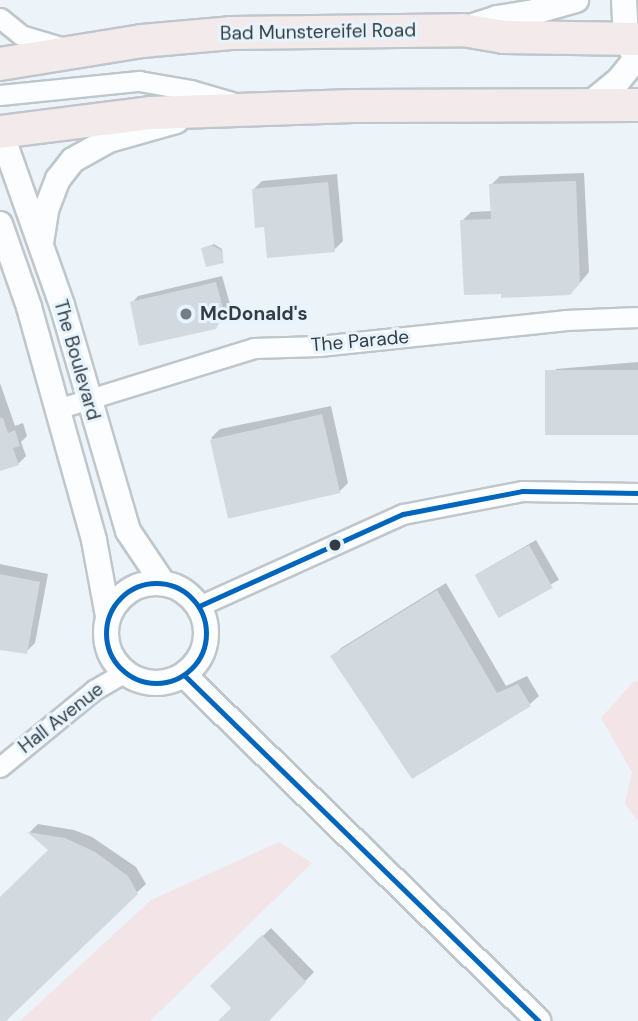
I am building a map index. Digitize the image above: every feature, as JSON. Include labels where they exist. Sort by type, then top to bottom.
[{"type":"highway","name":"Bad Munstereifel Road","points":[[0,64],[194,35],[463,30],[635,51]]},
{"type":"highway","points":[[0,131],[123,115],[217,110],[638,104]]},
{"type":"street","points":[[463,30],[498,18],[530,13],[576,0]]},
{"type":"street","points":[[588,105],[618,81],[635,51],[624,0]]},
{"type":"street","points":[[0,18],[21,35],[46,45],[86,51]]},
{"type":"street","points":[[0,95],[139,82],[191,90],[257,109]]},
{"type":"street","points":[[41,246],[46,210],[58,179],[74,160],[109,140],[217,110]]},
{"type":"street","name":"The Boulevard","points":[[0,131],[41,246],[128,531],[163,583]]},
{"type":"street","name":"The Boulevard","points":[[0,224],[29,307],[94,540],[108,616]]},
{"type":"street","points":[[0,270],[29,307]]},
{"type":"street","name":"The Parade","points":[[57,409],[254,348],[315,346],[565,320],[638,317]]},
{"type":"street","points":[[199,606],[360,532],[412,512],[522,491],[638,493]]},
{"type":"street","points":[[163,583],[179,588],[199,606],[205,623],[205,645],[198,662],[184,675],[168,682],[151,683],[125,672],[110,653],[106,636],[108,616],[117,601],[129,590],[146,584],[163,583]]},
{"type":"street","name":"Hall Avenue","points":[[0,767],[94,691],[125,672]]},
{"type":"street","points":[[184,675],[303,795],[538,1021]]},
{"type":"shaded area","points":[[634,681],[638,682],[638,821],[625,804],[632,772],[601,718]]},
{"type":"shaded area","points":[[279,842],[312,863],[150,1021],[20,1021],[151,900]]},
{"type":"building","points":[[576,181],[580,283],[570,295],[501,298],[501,294],[464,295],[460,220],[491,219],[489,184]]},
{"type":"building","points":[[328,182],[335,252],[267,258],[264,227],[255,228],[252,189]]},
{"type":"building","points":[[212,245],[221,250],[224,263],[206,267],[201,248]]},
{"type":"building","points":[[216,282],[224,312],[216,329],[139,346],[130,302]]},
{"type":"building","points":[[545,370],[638,370],[638,435],[545,435]]},
{"type":"building","points":[[322,414],[340,493],[228,519],[210,440]]},
{"type":"building","points":[[0,418],[3,418],[8,433],[15,430],[20,446],[13,448],[19,465],[0,471]]},
{"type":"building","points":[[529,545],[553,588],[499,618],[475,575]]},
{"type":"building","points":[[0,574],[40,582],[27,654],[0,650]]},
{"type":"building","points":[[437,590],[497,693],[518,684],[531,706],[412,779],[330,656]]},
{"type":"building","points":[[27,832],[65,838],[95,852],[128,876],[138,894],[6,1021],[0,1021],[0,897],[48,850]]},
{"type":"building","points":[[262,935],[306,982],[269,1021],[218,1021],[231,1008],[210,986]]},
{"type":"transit line","points":[[199,606],[403,514],[522,491],[638,493]]},
{"type":"transit line","points":[[156,583],[175,587],[191,598],[202,614],[206,633],[202,652],[191,668],[175,679],[156,683],[137,679],[121,668],[110,652],[106,633],[110,614],[121,598],[137,587],[156,583]]},
{"type":"transit line","points":[[184,675],[538,1021]]},
{"type":"place","name":"McDonald's","points":[[186,314]]}]
